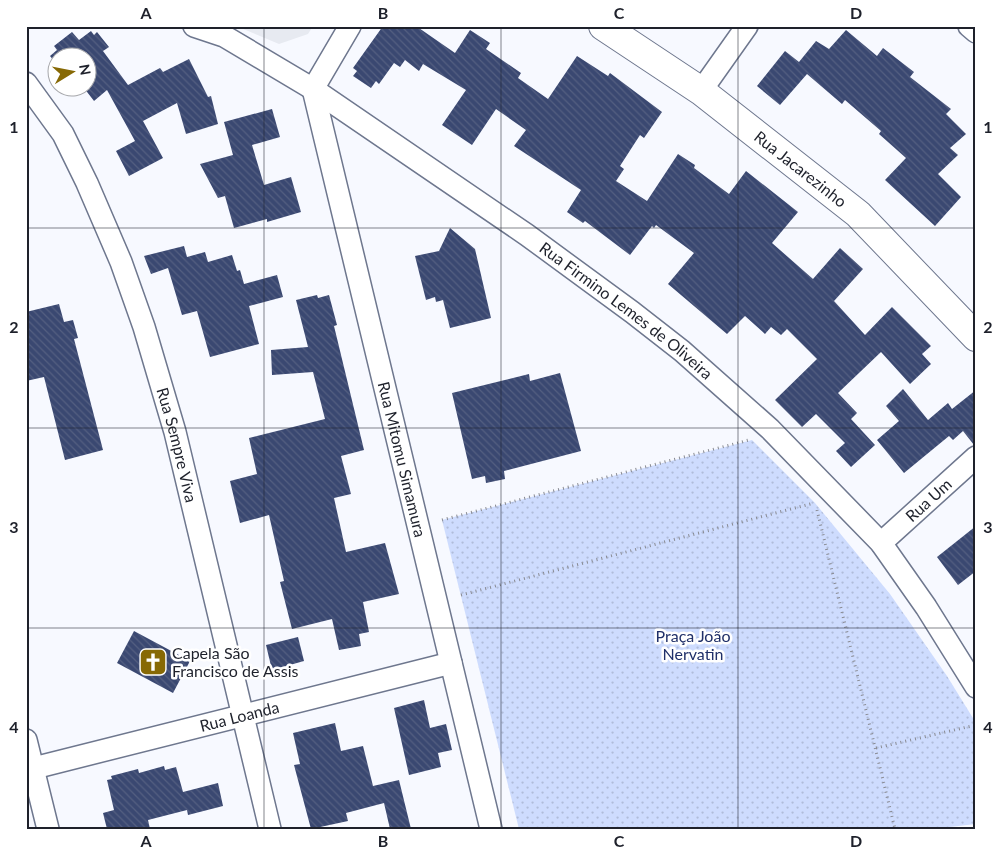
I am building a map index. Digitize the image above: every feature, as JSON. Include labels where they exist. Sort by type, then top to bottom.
[{"type":"street","name":"Rua Firmino Lemes de Oliveira","points":[[194,26],[224,36],[313,89],[527,235],[657,331],[730,392],[808,466],[881,543],[926,607],[976,687]]},
{"type":"street","points":[[313,89],[350,26]]},
{"type":"street","name":"Rua Jacarezinho","points":[[603,26],[701,92],[858,214],[976,337]]},
{"type":"street","points":[[701,92],[748,26]]},
{"type":"street","points":[[969,26],[976,32]]},
{"type":"street","name":"Rua Sempre Viva","points":[[26,83],[63,134],[87,183],[121,262],[144,327],[175,432],[270,829]]},
{"type":"street","name":"Rua Mitomu Simamura","points":[[313,89],[491,829]]},
{"type":"street","name":"Rua Um","points":[[881,543],[976,457]]},
{"type":"street","name":"Rua Loanda","points":[[30,769],[242,714],[451,663]]},
{"type":"street","points":[[26,740],[30,769],[48,829]]},
{"type":"path","points":[[442,520],[752,440]]},
{"type":"path","points":[[461,595],[815,503],[876,748],[894,829]]},
{"type":"path","points":[[876,748],[976,725]]},
{"type":"shaded area","points":[[236,26],[313,26],[308,34],[279,44]]},
{"type":"green space","name":"Praça João Nervatin","points":[[752,440],[815,503],[890,594],[947,676],[976,723],[976,824],[932,829],[519,829],[442,520]]},
{"type":"building","points":[[383,26],[416,26],[455,53],[470,30],[490,43],[486,49],[521,73],[518,78],[548,99],[577,56],[608,76],[610,73],[662,112],[644,138],[640,135],[620,166],[624,169],[616,181],[647,201],[678,154],[695,165],[694,168],[729,194],[746,171],[798,212],[772,243],[813,279],[840,248],[863,269],[834,301],[865,335],[892,307],[931,346],[922,354],[931,364],[910,384],[881,352],[838,393],[857,413],[851,419],[875,445],[851,467],[836,451],[845,443],[816,414],[802,427],[775,400],[817,359],[787,329],[781,335],[771,327],[765,334],[745,316],[727,334],[668,284],[694,253],[656,225],[654,228],[652,226],[630,255],[585,221],[583,223],[567,212],[581,190],[514,146],[526,130],[496,109],[472,145],[442,125],[466,90],[423,64],[419,71],[405,60],[400,67],[394,63],[379,84],[376,81],[371,88],[353,76],[357,71],[353,68]]},
{"type":"building","points":[[846,30],[877,56],[883,48],[914,72],[910,77],[951,109],[946,114],[966,134],[950,148],[958,155],[938,174],[961,197],[935,226],[885,180],[906,158],[879,134],[881,131],[845,100],[842,104],[807,74],[780,105],[757,86],[785,51],[799,62],[816,41],[829,49]]},
{"type":"building","points":[[91,31],[94,35],[97,32],[109,47],[103,51],[128,85],[160,68],[163,72],[189,59],[208,97],[211,96],[218,124],[186,134],[177,103],[143,121],[163,158],[129,176],[116,151],[135,141],[107,90],[98,98],[98,48],[56,48],[54,46],[72,32],[79,40]]},
{"type":"building","points":[[272,109],[280,137],[252,145],[264,185],[291,177],[301,212],[267,222],[267,219],[234,228],[225,196],[218,198],[200,164],[233,155],[224,122]]},
{"type":"building","points":[[450,228],[475,249],[491,318],[450,328],[443,300],[436,302],[435,297],[426,300],[415,256],[439,251]]},
{"type":"building","points":[[184,246],[187,257],[205,252],[208,262],[232,255],[237,271],[240,270],[244,284],[277,275],[283,297],[249,306],[259,344],[210,357],[197,311],[182,315],[168,268],[151,274],[144,256]]},
{"type":"building","points":[[317,295],[318,298],[329,295],[337,325],[334,326],[364,450],[341,456],[351,494],[334,498],[346,552],[385,543],[399,594],[363,602],[369,632],[359,634],[361,646],[339,650],[332,619],[292,629],[280,582],[284,581],[269,515],[240,523],[230,481],[257,474],[249,438],[325,419],[313,372],[272,375],[271,350],[308,347],[296,300]]},
{"type":"building","points":[[59,304],[64,322],[73,320],[78,338],[74,339],[103,450],[65,460],[44,377],[26,381],[26,312]]},
{"type":"building","points":[[560,373],[581,451],[504,471],[505,479],[486,483],[485,476],[472,479],[452,393],[529,374],[530,381]]},
{"type":"building","points":[[903,389],[928,420],[948,403],[952,409],[976,390],[976,445],[963,431],[953,440],[949,436],[904,473],[877,440],[899,421],[886,406]]},
{"type":"building","points":[[976,526],[976,571],[958,585],[937,557]]},
{"type":"building","name":"Capela São Francisco de Assis","points":[[134,631],[190,661],[173,693],[117,663]]},
{"type":"building","points":[[298,637],[304,661],[272,670],[266,645]]},
{"type":"building","points":[[424,700],[430,728],[446,724],[452,750],[438,753],[441,767],[409,775],[394,708]]},
{"type":"building","points":[[335,723],[341,751],[363,746],[373,786],[399,780],[411,829],[390,829],[384,803],[346,813],[348,821],[311,829],[294,765],[300,764],[293,733]]},
{"type":"building","points":[[164,766],[165,770],[176,767],[183,792],[218,783],[223,806],[188,815],[187,810],[148,820],[150,829],[107,829],[103,813],[114,810],[107,780],[112,779],[111,776],[138,769],[139,773]]},
{"type":"place","name":"Capela São Francisco de Assis","points":[[153,662]]}]
